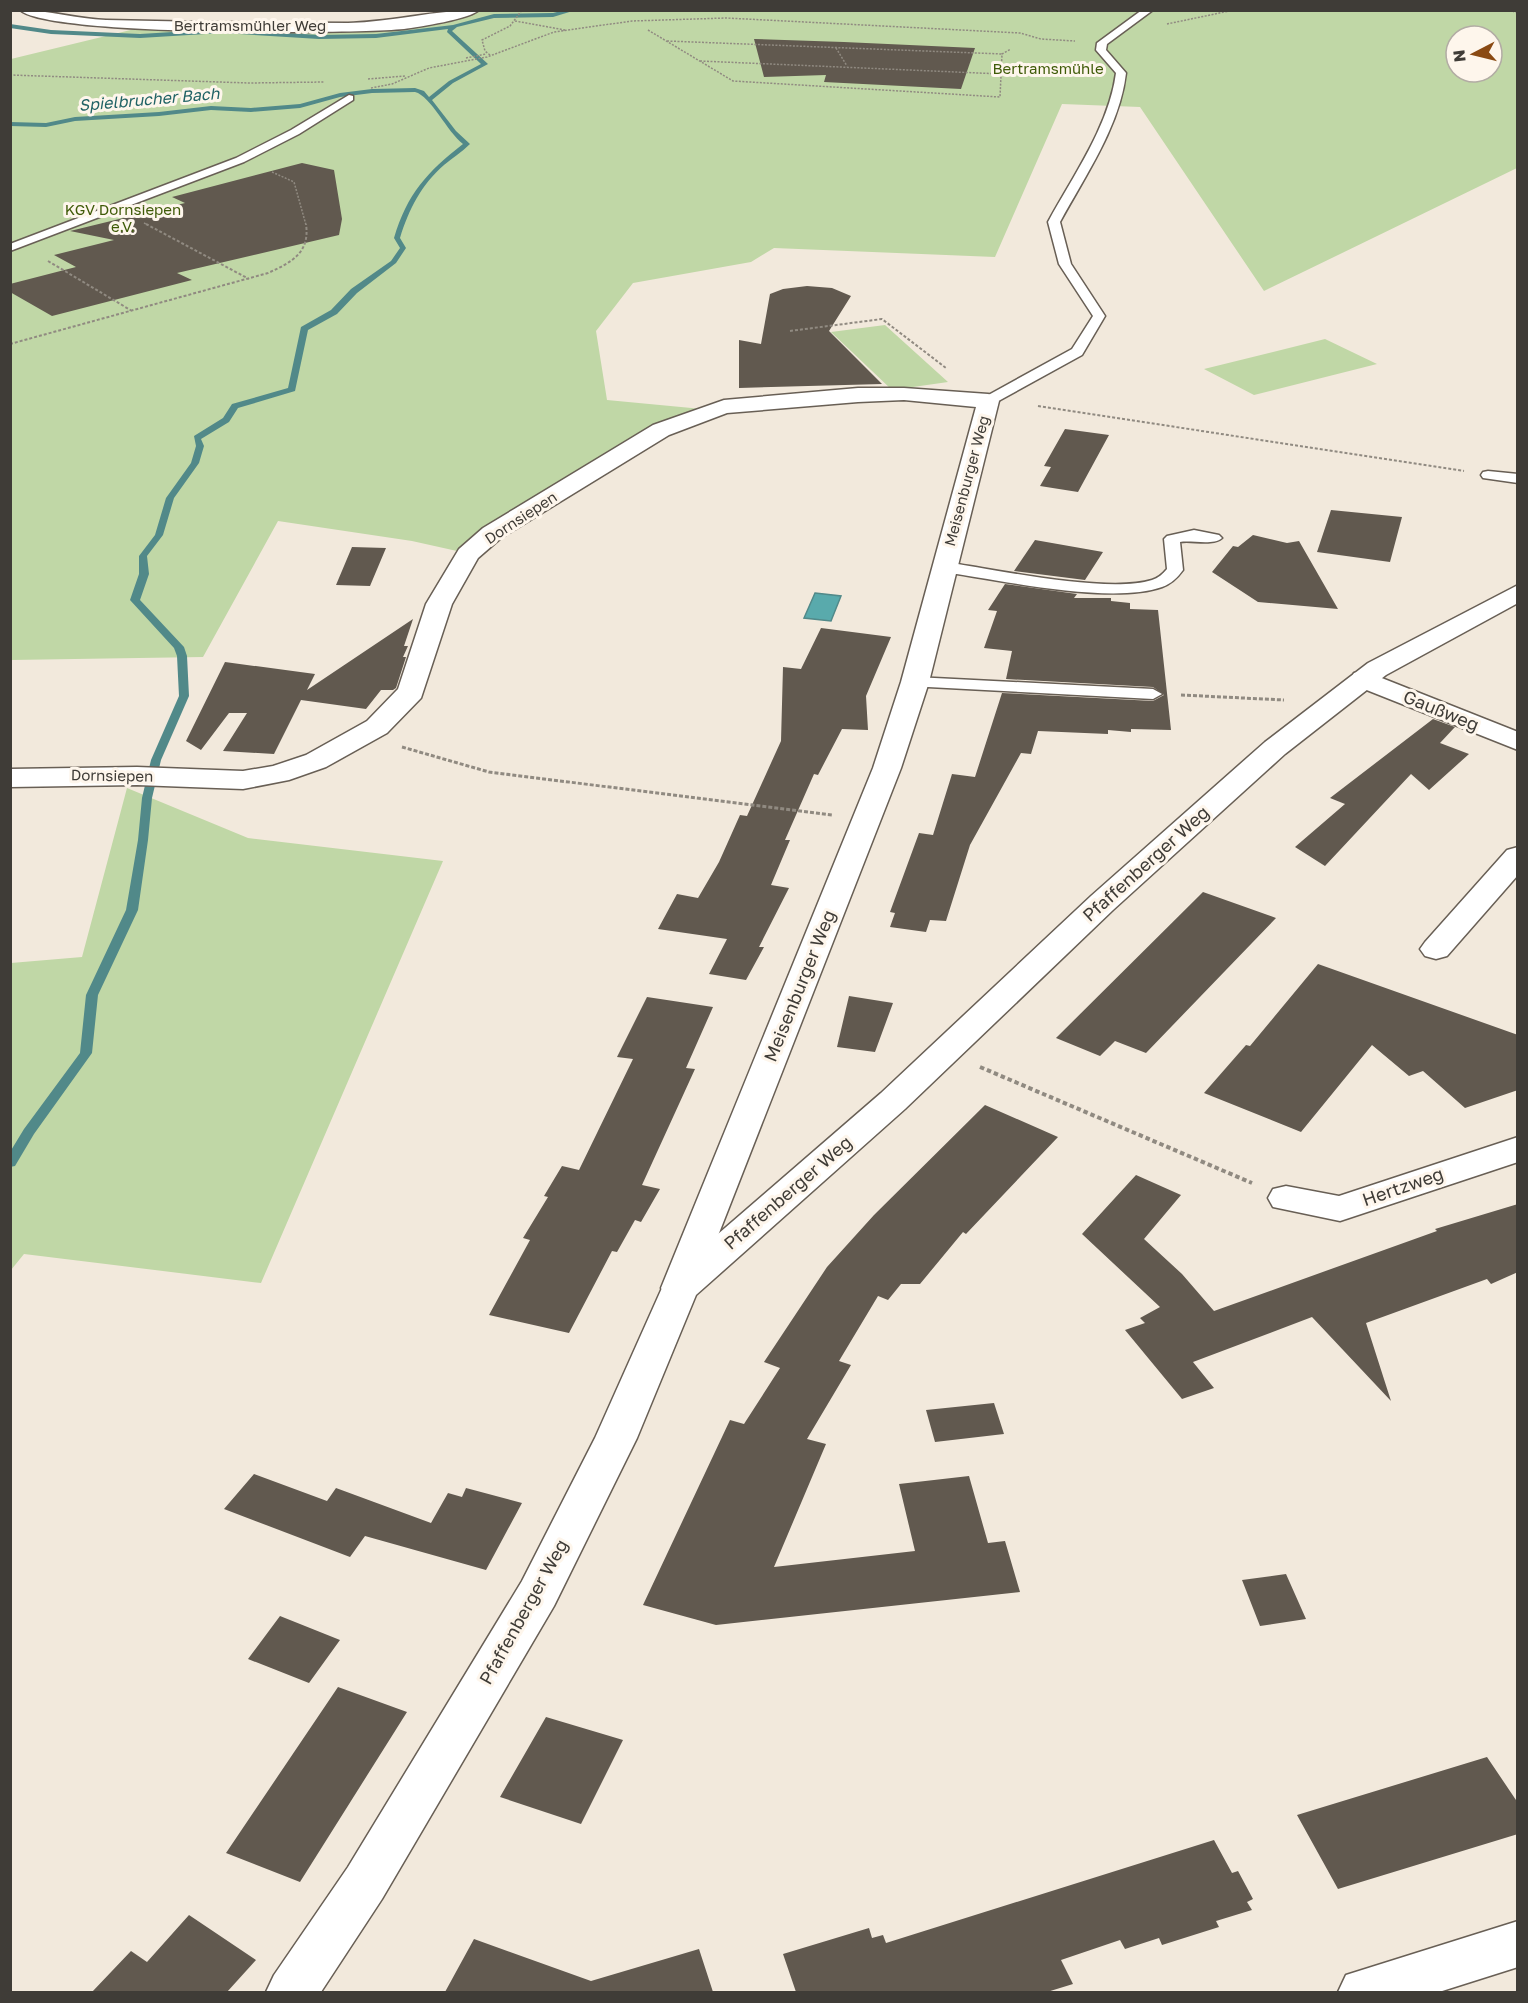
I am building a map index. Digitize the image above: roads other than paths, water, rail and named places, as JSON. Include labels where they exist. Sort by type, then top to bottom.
[{"type":"street","name":"Bertramsmühler Weg","points":[[27,10],[48,17],[103,24],[350,27],[406,24],[472,10]]},
{"type":"street","name":"Dornsiepen","points":[[10,778],[137,776],[243,780],[268,777],[305,766],[364,736],[390,715],[411,692],[439,604],[456,570],[468,554],[492,533],[662,430],[724,407],[781,400],[904,394],[988,401]]},
{"type":"street","name":"Meisenburger Weg","points":[[680,1288],[866,819],[915,682],[988,401]]},
{"type":"street","name":"Pfaffenberger Weg","points":[[292,1992],[365,1883],[538,1593],[616,1438],[680,1288],[946,1051],[1169,842],[1275,748],[1364,679],[1409,650],[1518,592]]},
{"type":"street","name":"Gaußweg","points":[[1364,679],[1518,742]]},
{"type":"street","points":[[1436,949],[1518,856]]},
{"type":"street","name":"Hertzweg","points":[[1286,1198],[1340,1209],[1518,1149]]},
{"type":"street","points":[[1364,1992],[1518,1944]]},
{"type":"lane","name":"Meisenburger Weg","points":[[988,401],[1077,352],[1099,316],[1065,264],[1054,222],[1113,106],[1121,81],[1121,73],[1101,50],[1106,39],[1149,10]]},
{"type":"lane","points":[[15,246],[240,160],[295,132],[349,98]]},
{"type":"lane","points":[[1488,474],[1518,479]]},
{"type":"lane","name":"Meisenburger Weg","points":[[945,567],[1101,587],[1156,585],[1168,578],[1175,570],[1173,538],[1194,535],[1214,538]]},
{"type":"lane","points":[[915,682],[1153,694]]},
{"type":"water","points":[[815,593],[841,596],[831,621],[804,618]]},
{"type":"waterway","points":[[456,26],[494,16],[553,15],[574,10]]},
{"type":"waterway","points":[[10,26],[51,32],[140,36],[222,31],[319,37],[376,36],[456,26]]},
{"type":"waterway","points":[[429,100],[451,82],[485,64],[449,31],[456,26]]},
{"type":"waterway","name":"Spielbrucher Bach","points":[[10,124],[46,125],[75,119],[211,108],[251,110],[300,106],[340,95],[372,91],[415,90],[422,92],[429,100]]},
{"type":"waterway","points":[[10,1163],[29,1132],[86,1053],[92,995],[132,910],[147,798],[156,760],[184,696],[182,656],[179,647],[135,600],[144,574],[143,556],[159,535],[170,498],[195,463],[200,446],[197,438],[226,420],[235,406],[292,389],[304,329],[334,312],[354,291],[394,262],[403,248],[397,238],[402,221],[415,195],[441,164],[467,144],[453,133],[429,100]]},
{"type":"park label","name":"Bertramsmühle","points":[[1048,69]]},
{"type":"park label","name":"KGV Dornsiepen e.V.","points":[[123,218]]}]
